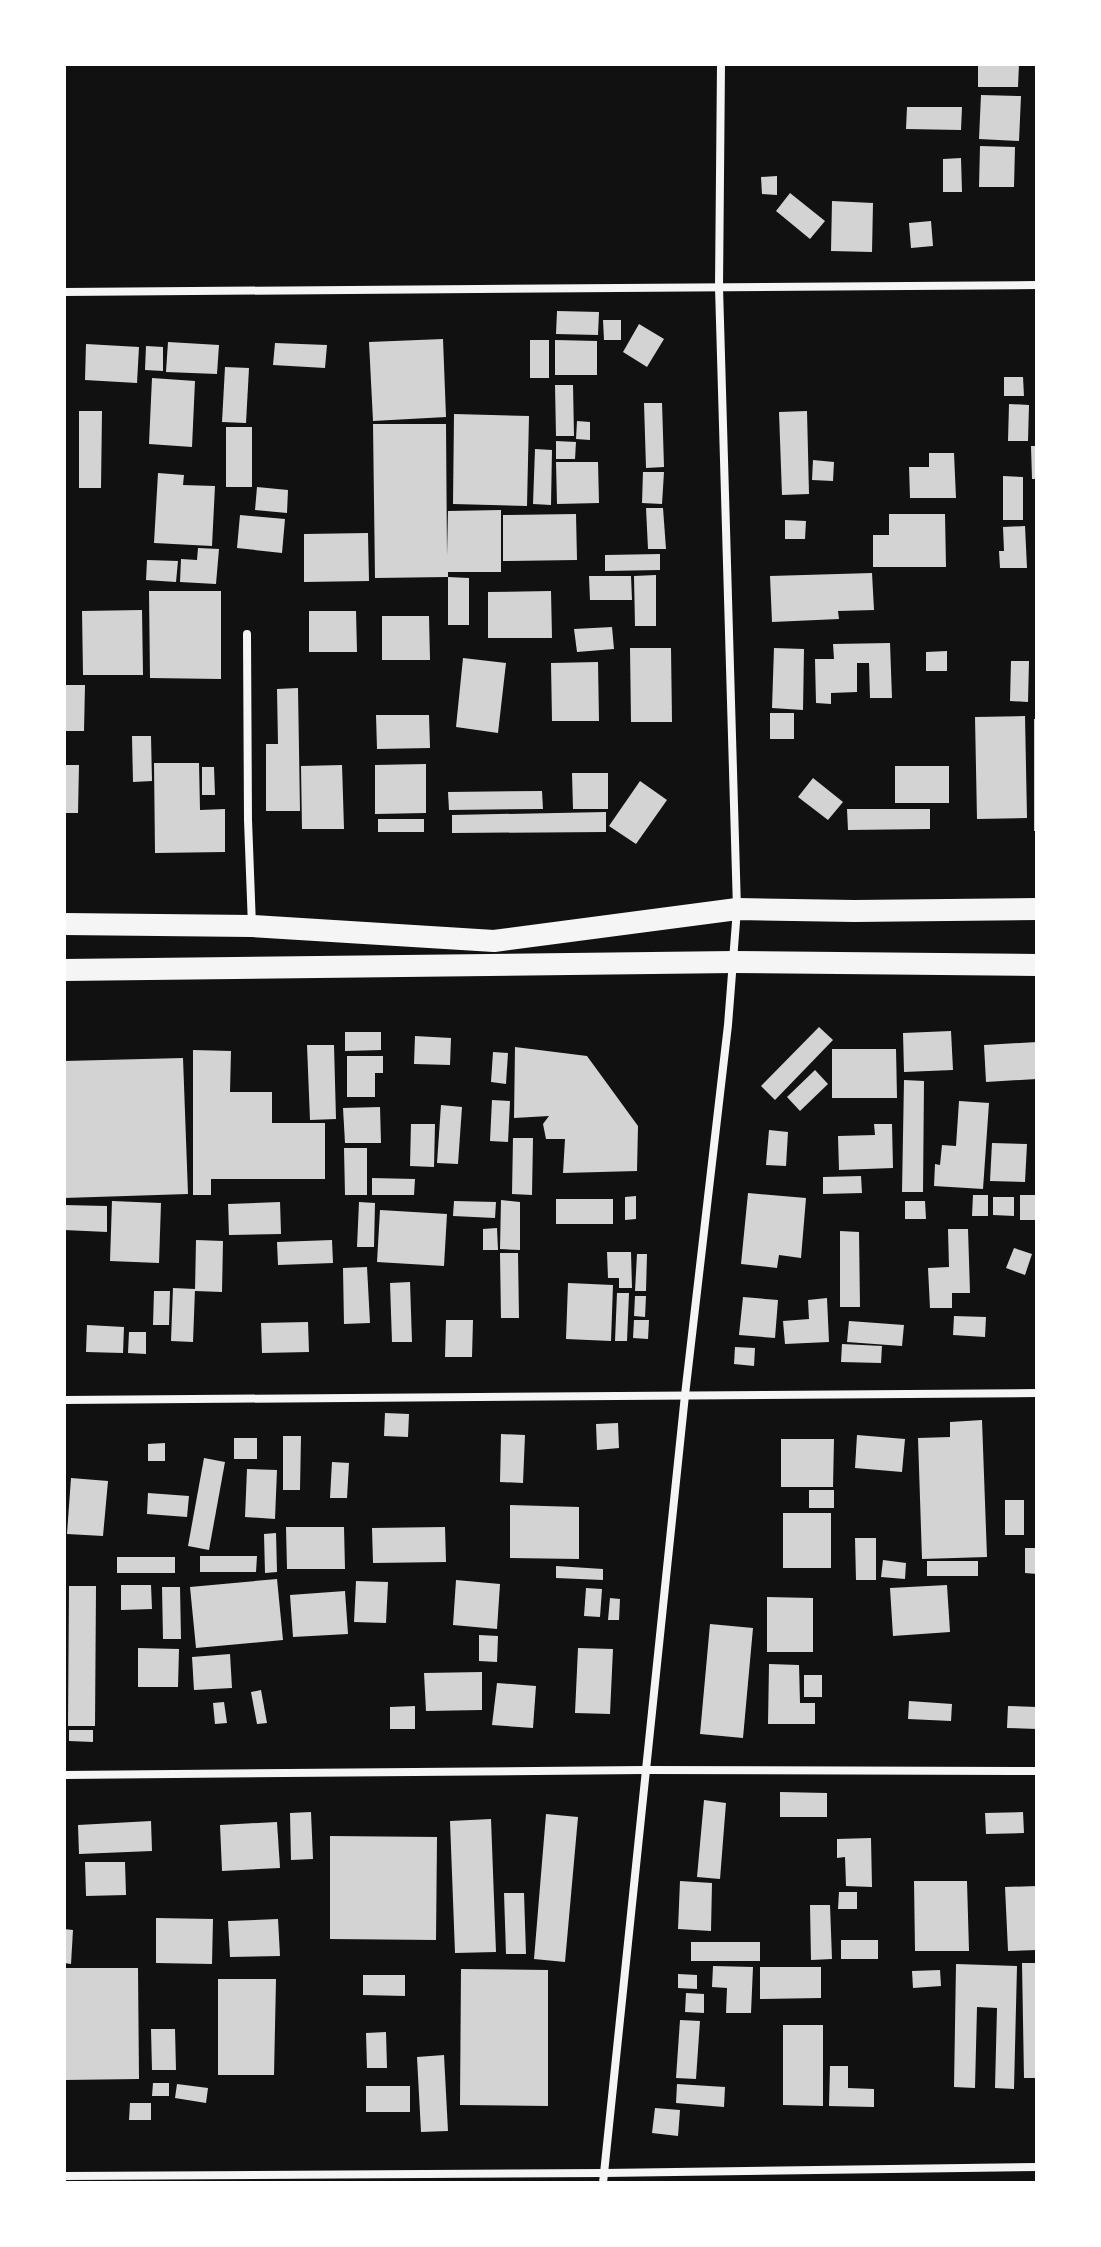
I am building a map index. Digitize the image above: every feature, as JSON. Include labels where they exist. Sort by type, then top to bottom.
[{"type":"highway","points":[[64,924],[252,926],[494,941],[737,909],[1037,909]]},
{"type":"highway","points":[[64,970],[734,962],[1037,965]]},
{"type":"street","points":[[603,2178],[734,962],[737,909],[719,287],[721,64]]},
{"type":"street","points":[[64,292],[1037,285]]},
{"type":"street","points":[[247,634],[252,926]]},
{"type":"street","points":[[64,1400],[1037,1393]]},
{"type":"street","points":[[64,1775],[645,1770],[1037,1771]]},
{"type":"street","points":[[64,2176],[603,2178],[1037,2167]]},
{"type":"building","points":[[978,64],[1019,64],[1018,87],[978,87]]},
{"type":"building","points":[[981,95],[1021,96],[1019,141],[979,139]]},
{"type":"building","points":[[907,107],[962,107],[961,130],[906,129]]},
{"type":"building","points":[[980,146],[1015,147],[1014,187],[979,187]]},
{"type":"building","points":[[961,158],[962,192],[943,192],[943,159]]},
{"type":"building","points":[[777,176],[777,195],[762,194],[761,177]]},
{"type":"building","points":[[790,193],[825,221],[810,239],[776,211]]},
{"type":"building","points":[[832,201],[873,203],[872,252],[831,251]]},
{"type":"building","points":[[931,221],[933,246],[911,248],[909,223]]},
{"type":"building","points":[[557,311],[599,312],[598,335],[556,334]]},
{"type":"building","points":[[603,320],[621,320],[621,340],[604,340]]},
{"type":"building","points":[[639,324],[664,339],[647,367],[623,352]]},
{"type":"building","points":[[443,339],[446,417],[373,421],[369,342]]},
{"type":"building","points":[[530,340],[549,340],[549,378],[530,378]]},
{"type":"building","points":[[555,340],[597,341],[597,375],[555,375]]},
{"type":"building","points":[[168,342],[219,345],[217,374],[166,372]]},
{"type":"building","points":[[275,343],[327,345],[325,368],[273,365]]},
{"type":"building","points":[[86,344],[139,347],[137,383],[85,380]]},
{"type":"building","points":[[146,346],[163,347],[163,371],[145,370]]},
{"type":"building","points":[[225,367],[249,368],[246,423],[222,422]]},
{"type":"building","points":[[1004,377],[1023,377],[1024,396],[1004,396]]},
{"type":"building","points":[[152,378],[195,381],[192,447],[149,444]]},
{"type":"building","points":[[555,385],[573,385],[574,436],[556,436]]},
{"type":"building","points":[[644,403],[662,403],[664,467],[646,468]]},
{"type":"building","points":[[1009,404],[1029,405],[1028,441],[1008,441]]},
{"type":"building","points":[[79,411],[102,411],[101,488],[79,488]]},
{"type":"building","points":[[807,411],[809,494],[782,495],[779,412]]},
{"type":"building","points":[[454,414],[529,416],[527,506],[453,504]]},
{"type":"building","points":[[577,421],[590,422],[590,440],[576,439]]},
{"type":"building","points":[[373,424],[446,424],[447,556],[448,511],[501,510],[501,572],[448,572],[448,577],[375,578]]},
{"type":"building","points":[[226,427],[252,427],[252,487],[226,487]]},
{"type":"building","points":[[556,441],[576,442],[575,459],[556,459]]},
{"type":"building","points":[[1031,446],[1037,446],[1037,479],[1032,479]]},
{"type":"building","points":[[535,449],[552,450],[551,505],[533,504]]},
{"type":"building","points":[[929,453],[954,453],[956,498],[910,498],[909,467],[929,467]]},
{"type":"building","points":[[813,460],[834,462],[833,481],[812,480]]},
{"type":"building","points":[[556,462],[598,462],[599,503],[557,504]]},
{"type":"building","points":[[643,472],[664,472],[662,504],[642,503]]},
{"type":"building","points":[[158,473],[184,475],[183,485],[215,486],[212,546],[154,543]]},
{"type":"building","points":[[1003,476],[1023,477],[1023,520],[1003,520]]},
{"type":"building","points":[[257,487],[288,490],[287,513],[255,510]]},
{"type":"building","points":[[646,508],[663,508],[666,549],[648,549]]},
{"type":"building","points":[[576,514],[577,560],[503,561],[503,515]]},
{"type":"building","points":[[889,514],[945,514],[946,567],[873,567],[873,535],[889,535]]},
{"type":"building","points":[[240,515],[285,519],[282,553],[237,548]]},
{"type":"building","points":[[785,520],[806,521],[805,539],[785,539]]},
{"type":"building","points":[[1025,526],[1027,568],[1000,568],[999,551],[1004,551],[1003,527]]},
{"type":"building","points":[[368,533],[369,581],[304,582],[304,534]]},
{"type":"building","points":[[198,548],[219,549],[216,584],[180,582],[181,559],[197,560]]},
{"type":"building","points":[[660,554],[660,570],[605,571],[605,555]]},
{"type":"building","points":[[147,560],[178,561],[176,582],[146,580]]},
{"type":"building","points":[[872,573],[874,610],[838,611],[839,619],[772,622],[770,576]]},
{"type":"building","points":[[656,575],[656,626],[635,626],[634,576]]},
{"type":"building","points":[[589,576],[631,576],[632,600],[590,600]]},
{"type":"building","points":[[448,577],[469,578],[469,625],[448,625]]},
{"type":"building","points":[[149,591],[221,591],[221,679],[150,678]]},
{"type":"building","points":[[551,591],[552,638],[488,638],[488,592]]},
{"type":"building","points":[[142,610],[143,675],[83,675],[82,611]]},
{"type":"building","points":[[309,611],[356,611],[357,652],[309,652]]},
{"type":"building","points":[[382,616],[429,616],[430,660],[382,660]]},
{"type":"building","points":[[612,627],[614,649],[577,652],[574,629]]},
{"type":"building","points":[[890,643],[892,698],[870,698],[869,663],[857,663],[857,692],[831,693],[831,704],[816,703],[815,659],[834,659],[833,644]]},
{"type":"building","points":[[630,648],[671,648],[672,722],[631,722]]},
{"type":"building","points":[[774,648],[804,649],[803,710],[772,708]]},
{"type":"building","points":[[947,651],[947,671],[926,671],[926,652]]},
{"type":"building","points":[[463,658],[506,663],[498,733],[456,727]]},
{"type":"building","points":[[1011,661],[1029,661],[1028,702],[1010,701]]},
{"type":"building","points":[[598,662],[599,721],[552,721],[551,663]]},
{"type":"building","points":[[64,685],[85,685],[84,731],[64,731]]},
{"type":"building","points":[[298,688],[300,811],[266,811],[266,744],[278,744],[277,689]]},
{"type":"building","points":[[770,713],[794,713],[794,739],[770,739]]},
{"type":"building","points":[[376,715],[429,715],[430,748],[377,749]]},
{"type":"building","points":[[1025,716],[1027,818],[977,819],[975,717]]},
{"type":"building","points":[[1034,719],[1037,719],[1037,831],[1034,831]]},
{"type":"building","points":[[132,736],[151,736],[152,781],[133,782]]},
{"type":"building","points":[[154,763],[199,763],[200,810],[225,809],[225,852],[155,853]]},
{"type":"building","points":[[426,764],[426,813],[375,814],[375,765]]},
{"type":"building","points":[[64,765],[79,765],[78,813],[64,813]]},
{"type":"building","points":[[342,765],[344,829],[302,829],[301,766]]},
{"type":"building","points":[[895,766],[949,766],[949,803],[895,803]]},
{"type":"building","points":[[202,767],[214,767],[215,795],[202,795]]},
{"type":"building","points":[[572,773],[608,773],[608,809],[573,809]]},
{"type":"building","points":[[813,778],[843,802],[828,820],[798,797]]},
{"type":"building","points":[[640,781],[667,800],[636,844],[609,826]]},
{"type":"building","points":[[542,791],[543,809],[449,810],[448,792]]},
{"type":"building","points":[[847,809],[930,809],[930,829],[848,830]]},
{"type":"building","points":[[606,812],[606,832],[452,833],[452,815]]},
{"type":"building","points":[[378,819],[424,819],[424,832],[378,832]]},
{"type":"building","points":[[819,1027],[833,1040],[775,1100],[761,1086]]},
{"type":"building","points":[[951,1031],[953,1070],[904,1072],[903,1033]]},
{"type":"building","points":[[345,1032],[381,1032],[381,1050],[345,1051]]},
{"type":"building","points":[[415,1036],[451,1038],[450,1065],[414,1064]]},
{"type":"building","points":[[1037,1042],[1037,1079],[986,1082],[984,1045]]},
{"type":"building","points":[[307,1045],[334,1045],[336,1119],[310,1120]]},
{"type":"building","points":[[515,1047],[587,1056],[638,1126],[637,1171],[563,1173],[565,1139],[546,1139],[543,1124],[549,1116],[514,1118]]},
{"type":"building","points":[[832,1049],[896,1049],[897,1098],[832,1098]]},
{"type":"building","points":[[193,1050],[231,1051],[230,1092],[272,1092],[272,1123],[325,1123],[325,1179],[211,1179],[211,1195],[193,1195]]},
{"type":"building","points":[[493,1052],[508,1053],[506,1084],[491,1082]]},
{"type":"building","points":[[347,1056],[383,1056],[383,1073],[375,1073],[375,1097],[347,1097]]},
{"type":"building","points":[[183,1058],[188,1194],[64,1198],[64,1061]]},
{"type":"building","points":[[815,1070],[828,1084],[800,1111],[787,1097]]},
{"type":"building","points":[[904,1080],[924,1081],[923,1192],[902,1192]]},
{"type":"building","points":[[492,1100],[510,1101],[508,1142],[490,1141]]},
{"type":"building","points":[[959,1101],[989,1103],[983,1189],[934,1186],[935,1164],[940,1165],[942,1145],[956,1146]]},
{"type":"building","points":[[441,1105],[462,1107],[458,1164],[437,1163]]},
{"type":"building","points":[[380,1107],[381,1143],[345,1143],[343,1108]]},
{"type":"building","points":[[411,1124],[435,1124],[434,1167],[410,1166]]},
{"type":"building","points":[[874,1124],[892,1124],[893,1168],[839,1170],[838,1136],[875,1135]]},
{"type":"building","points":[[769,1130],[788,1132],[786,1166],[766,1165]]},
{"type":"building","points":[[513,1138],[533,1138],[532,1195],[512,1194]]},
{"type":"building","points":[[992,1143],[1027,1144],[1025,1182],[990,1181]]},
{"type":"building","points":[[344,1148],[367,1148],[367,1195],[345,1195]]},
{"type":"building","points":[[861,1176],[862,1193],[823,1194],[823,1177]]},
{"type":"building","points":[[372,1178],[415,1179],[414,1195],[372,1195]]},
{"type":"building","points":[[748,1193],[806,1198],[801,1258],[779,1255],[777,1268],[741,1264]]},
{"type":"building","points":[[973,1195],[988,1195],[988,1216],[972,1216]]},
{"type":"building","points":[[1020,1195],[1037,1195],[1037,1220],[1020,1220]]},
{"type":"building","points":[[636,1196],[636,1219],[625,1220],[625,1197]]},
{"type":"building","points":[[993,1197],[1014,1197],[1014,1216],[993,1215]]},
{"type":"building","points":[[556,1199],[613,1199],[613,1224],[556,1224]]},
{"type":"building","points":[[501,1200],[520,1202],[520,1250],[500,1249]]},
{"type":"building","points":[[112,1201],[161,1203],[159,1263],[110,1261]]},
{"type":"building","points":[[454,1201],[496,1202],[495,1218],[453,1216]]},
{"type":"building","points":[[905,1201],[925,1201],[926,1219],[905,1219]]},
{"type":"building","points":[[280,1202],[281,1234],[229,1235],[228,1204]]},
{"type":"building","points":[[359,1202],[375,1203],[374,1247],[357,1247]]},
{"type":"building","points":[[64,1205],[107,1206],[107,1232],[64,1230]]},
{"type":"building","points":[[380,1210],[447,1214],[444,1266],[377,1262]]},
{"type":"building","points":[[497,1228],[498,1250],[483,1250],[483,1229]]},
{"type":"building","points":[[948,1229],[968,1229],[970,1293],[952,1293],[952,1308],[930,1308],[928,1268],[949,1267]]},
{"type":"building","points":[[840,1231],[859,1232],[860,1307],[840,1307]]},
{"type":"building","points":[[196,1240],[223,1241],[222,1292],[195,1291]]},
{"type":"building","points":[[332,1240],[333,1263],[278,1265],[277,1242]]},
{"type":"building","points":[[1014,1248],[1032,1254],[1025,1275],[1006,1268]]},
{"type":"building","points":[[607,1252],[631,1252],[632,1288],[619,1288],[619,1278],[608,1278]]},
{"type":"building","points":[[500,1253],[518,1253],[519,1318],[501,1318]]},
{"type":"building","points":[[637,1254],[647,1254],[646,1291],[635,1291]]},
{"type":"building","points":[[367,1267],[370,1323],[344,1324],[343,1268]]},
{"type":"building","points":[[410,1282],[412,1342],[392,1342],[390,1283]]},
{"type":"building","points":[[568,1283],[613,1285],[611,1341],[566,1339]]},
{"type":"building","points":[[173,1288],[195,1289],[193,1342],[171,1341]]},
{"type":"building","points":[[154,1291],[170,1291],[169,1325],[153,1325]]},
{"type":"building","points":[[617,1293],[629,1293],[627,1341],[615,1341]]},
{"type":"building","points":[[635,1296],[646,1296],[645,1317],[634,1316]]},
{"type":"building","points":[[743,1297],[778,1300],[775,1338],[739,1335]]},
{"type":"building","points":[[827,1298],[829,1342],[785,1344],[783,1321],[809,1319],[808,1300]]},
{"type":"building","points":[[954,1316],[986,1317],[985,1337],[953,1335]]},
{"type":"building","points":[[446,1320],[473,1320],[472,1357],[445,1357]]},
{"type":"building","points":[[634,1320],[649,1320],[648,1339],[633,1338]]},
{"type":"building","points":[[849,1321],[904,1325],[902,1346],[847,1342]]},
{"type":"building","points":[[308,1322],[309,1352],[262,1353],[261,1323]]},
{"type":"building","points":[[87,1325],[124,1327],[123,1353],[86,1352]]},
{"type":"building","points":[[129,1332],[146,1332],[146,1354],[128,1353]]},
{"type":"building","points":[[842,1344],[882,1346],[881,1363],[841,1362]]},
{"type":"building","points":[[735,1347],[755,1348],[754,1366],[734,1364]]},
{"type":"building","points":[[385,1413],[409,1414],[408,1437],[384,1436]]},
{"type":"building","points":[[982,1420],[987,1557],[922,1559],[918,1438],[950,1437],[950,1422]]},
{"type":"building","points":[[618,1423],[619,1448],[597,1450],[596,1424]]},
{"type":"building","points":[[501,1434],[525,1435],[523,1483],[500,1482]]},
{"type":"building","points":[[857,1435],[905,1439],[902,1472],[855,1468]]},
{"type":"building","points":[[283,1436],[301,1436],[300,1490],[283,1490]]},
{"type":"building","points":[[234,1438],[257,1438],[257,1459],[234,1459]]},
{"type":"building","points":[[781,1439],[834,1439],[833,1487],[781,1487]]},
{"type":"building","points":[[165,1443],[165,1461],[148,1461],[148,1444]]},
{"type":"building","points":[[204,1458],[225,1462],[209,1550],[188,1546]]},
{"type":"building","points":[[332,1462],[349,1463],[347,1498],[330,1498]]},
{"type":"building","points":[[247,1469],[277,1470],[275,1519],[245,1517]]},
{"type":"building","points":[[71,1478],[108,1481],[103,1536],[67,1534]]},
{"type":"building","points":[[809,1490],[834,1490],[834,1508],[809,1508]]},
{"type":"building","points":[[148,1493],[189,1496],[187,1517],[147,1514]]},
{"type":"building","points":[[1005,1500],[1024,1500],[1024,1535],[1005,1535]]},
{"type":"building","points":[[510,1505],[579,1507],[579,1559],[510,1558]]},
{"type":"building","points":[[783,1513],[831,1513],[831,1568],[783,1568]]},
{"type":"building","points":[[286,1527],[344,1527],[345,1569],[287,1569]]},
{"type":"building","points":[[445,1527],[446,1562],[373,1563],[372,1528]]},
{"type":"building","points":[[276,1533],[277,1572],[265,1573],[264,1534]]},
{"type":"building","points":[[855,1538],[876,1538],[876,1580],[856,1580]]},
{"type":"building","points":[[1025,1548],[1037,1548],[1037,1574],[1025,1573]]},
{"type":"building","points":[[200,1556],[257,1556],[256,1572],[200,1572]]},
{"type":"building","points":[[117,1557],[175,1557],[175,1573],[117,1573]]},
{"type":"building","points":[[883,1560],[906,1563],[905,1579],[881,1577]]},
{"type":"building","points":[[927,1561],[978,1561],[978,1576],[927,1576]]},
{"type":"building","points":[[556,1566],[603,1569],[603,1580],[556,1578]]},
{"type":"building","points":[[277,1579],[283,1640],[196,1648],[190,1587]]},
{"type":"building","points":[[456,1580],[500,1584],[497,1629],[453,1625]]},
{"type":"building","points":[[356,1581],[388,1582],[386,1623],[354,1622]]},
{"type":"building","points":[[121,1585],[151,1585],[152,1609],[121,1610]]},
{"type":"building","points":[[947,1585],[950,1632],[893,1636],[890,1588]]},
{"type":"building","points":[[69,1586],[96,1586],[95,1726],[68,1726]]},
{"type":"building","points":[[162,1587],[180,1587],[181,1639],[163,1639]]},
{"type":"building","points":[[586,1588],[602,1589],[600,1617],[584,1616]]},
{"type":"building","points":[[345,1591],[348,1634],[293,1637],[290,1595]]},
{"type":"building","points":[[767,1597],[813,1598],[813,1652],[767,1652]]},
{"type":"building","points":[[610,1598],[620,1599],[619,1620],[608,1620]]},
{"type":"building","points":[[710,1624],[753,1628],[743,1738],[700,1734]]},
{"type":"building","points":[[479,1635],[498,1636],[497,1662],[479,1661]]},
{"type":"building","points":[[138,1648],[179,1649],[178,1687],[138,1687]]},
{"type":"building","points":[[578,1648],[613,1649],[610,1714],[575,1713]]},
{"type":"building","points":[[230,1654],[232,1688],[194,1690],[192,1657]]},
{"type":"building","points":[[769,1664],[799,1665],[800,1703],[815,1703],[815,1724],[768,1724]]},
{"type":"building","points":[[482,1672],[482,1710],[426,1711],[424,1673]]},
{"type":"building","points":[[804,1675],[822,1675],[822,1697],[804,1697]]},
{"type":"building","points":[[497,1683],[536,1686],[533,1728],[492,1725]]},
{"type":"building","points":[[261,1690],[267,1723],[257,1724],[251,1692]]},
{"type":"building","points":[[909,1701],[952,1704],[951,1721],[908,1719]]},
{"type":"building","points":[[224,1702],[227,1723],[215,1724],[213,1703]]},
{"type":"building","points":[[415,1706],[415,1729],[390,1729],[390,1707]]},
{"type":"building","points":[[1008,1706],[1037,1707],[1037,1729],[1007,1728]]},
{"type":"building","points":[[69,1730],[93,1730],[93,1742],[69,1741]]},
{"type":"building","points":[[780,1792],[827,1793],[827,1817],[780,1817]]},
{"type":"building","points":[[704,1800],[726,1803],[720,1879],[697,1877]]},
{"type":"building","points":[[311,1812],[313,1859],[291,1860],[290,1813]]},
{"type":"building","points":[[1023,1812],[1024,1833],[986,1834],[985,1813]]},
{"type":"building","points":[[546,1814],[578,1817],[565,1962],[534,1959]]},
{"type":"building","points":[[491,1819],[496,1952],[455,1953],[450,1821]]},
{"type":"building","points":[[151,1821],[152,1851],[79,1854],[78,1825]]},
{"type":"building","points":[[277,1822],[280,1868],[222,1871],[220,1825]]},
{"type":"building","points":[[330,1836],[437,1837],[436,1940],[330,1939]]},
{"type":"building","points":[[871,1838],[872,1887],[846,1886],[845,1857],[837,1858],[837,1839]]},
{"type":"building","points":[[85,1862],[125,1862],[126,1895],[86,1896]]},
{"type":"building","points":[[680,1881],[712,1883],[711,1931],[678,1929]]},
{"type":"building","points":[[914,1881],[967,1881],[969,1951],[915,1951]]},
{"type":"building","points":[[1037,1886],[1037,1950],[1008,1951],[1005,1887]]},
{"type":"building","points":[[839,1892],[857,1892],[857,1909],[838,1909]]},
{"type":"building","points":[[504,1893],[524,1893],[526,1954],[506,1954]]},
{"type":"building","points":[[810,1905],[830,1905],[832,1959],[811,1960]]},
{"type":"building","points":[[156,1918],[213,1919],[212,1964],[156,1963]]},
{"type":"building","points":[[278,1919],[280,1956],[230,1957],[228,1921]]},
{"type":"building","points":[[64,1929],[73,1930],[71,1964],[64,1963]]},
{"type":"building","points":[[841,1940],[878,1940],[878,1959],[841,1959]]},
{"type":"building","points":[[691,1942],[760,1942],[760,1961],[691,1961]]},
{"type":"building","points":[[1022,1963],[1037,1963],[1037,2078],[1024,2078]]},
{"type":"building","points":[[956,1964],[1017,1966],[1014,2089],[995,2088],[997,2008],[977,2007],[975,2088],[954,2087]]},
{"type":"building","points":[[713,1966],[753,1967],[751,2013],[726,2013],[727,1988],[712,1987]]},
{"type":"building","points":[[760,1967],[821,1967],[821,1998],[760,1999]]},
{"type":"building","points":[[64,1968],[138,1968],[139,2079],[64,2080]]},
{"type":"building","points":[[461,1969],[548,1970],[548,2106],[460,2105]]},
{"type":"building","points":[[940,1970],[941,1986],[913,1988],[912,1971]]},
{"type":"building","points":[[678,1974],[697,1975],[697,1989],[678,1988]]},
{"type":"building","points":[[363,1975],[405,1975],[405,1996],[363,1995]]},
{"type":"building","points":[[218,1979],[276,1979],[274,2075],[218,2075]]},
{"type":"building","points":[[686,1993],[704,1994],[704,2013],[685,2012]]},
{"type":"building","points":[[680,2020],[700,2021],[696,2079],[676,2078]]},
{"type":"building","points":[[783,2025],[823,2025],[823,2106],[783,2105]]},
{"type":"building","points":[[151,2029],[175,2029],[176,2070],[152,2070]]},
{"type":"building","points":[[386,2032],[387,2068],[367,2068],[366,2033]]},
{"type":"building","points":[[444,2055],[448,2131],[421,2132],[417,2057]]},
{"type":"building","points":[[830,2066],[848,2066],[848,2088],[874,2089],[874,2107],[829,2106]]},
{"type":"building","points":[[153,2083],[169,2083],[169,2096],[152,2096]]},
{"type":"building","points":[[177,2084],[208,2088],[206,2103],[175,2098]]},
{"type":"building","points":[[677,2084],[725,2087],[724,2107],[676,2103]]},
{"type":"building","points":[[366,2086],[410,2086],[410,2112],[366,2112]]},
{"type":"building","points":[[130,2103],[151,2103],[151,2120],[129,2120]]},
{"type":"building","points":[[655,2108],[680,2110],[678,2136],[652,2133]]}]
